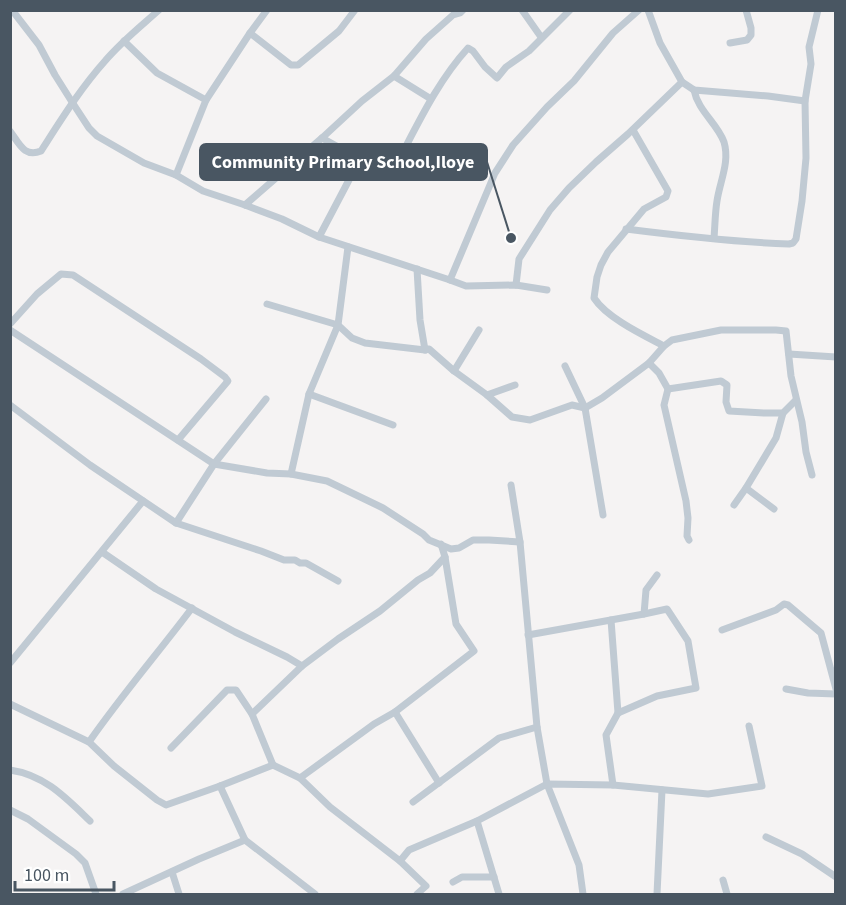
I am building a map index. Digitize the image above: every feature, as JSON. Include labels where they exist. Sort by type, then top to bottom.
[{"type":"street","points":[[10,131],[26,152],[34,154],[41,151],[72,102],[104,61],[159,10]]},
{"type":"street","points":[[176,176],[207,100],[267,10]]},
{"type":"street","points":[[250,33],[291,65],[298,65],[339,31],[355,10]]},
{"type":"street","points":[[245,205],[362,101],[394,76],[426,39],[453,15],[463,10]]},
{"type":"street","points":[[522,10],[542,37]]},
{"type":"street","points":[[394,169],[431,99],[468,48],[497,78],[506,67],[529,51],[570,10]]},
{"type":"street","points":[[450,280],[495,173],[513,145],[574,81],[613,33],[639,10]]},
{"type":"street","points":[[648,10],[660,43],[681,82],[694,90],[805,101]]},
{"type":"street","points":[[729,43],[747,40],[751,35],[746,10]]},
{"type":"street","points":[[626,229],[696,238],[793,243],[796,239],[802,201],[806,158],[805,101],[811,64],[809,47],[818,10]]},
{"type":"street","points":[[14,11],[39,45],[89,128],[97,136],[144,163],[176,176],[203,191],[245,205],[320,237],[466,286],[516,285],[547,290]]},
{"type":"street","points":[[124,41],[157,73],[207,100]]},
{"type":"street","points":[[394,76],[431,99]]},
{"type":"street","points":[[516,285],[519,259],[550,210],[569,188],[633,130],[681,82]]},
{"type":"street","points":[[694,90],[698,104],[720,134],[724,145],[724,174],[717,203],[714,238]]},
{"type":"street","points":[[633,130],[668,191],[668,195],[644,209],[608,252],[601,266],[594,298],[599,306],[664,346]]},
{"type":"street","points":[[322,138],[360,159],[422,177]]},
{"type":"street","points":[[320,237],[360,159]]},
{"type":"street","points":[[291,474],[309,394],[338,325],[348,247]]},
{"type":"street","points":[[417,269],[420,320],[425,350]]},
{"type":"street","points":[[10,324],[37,294],[61,274],[73,275],[201,359],[228,381],[178,440]]},
{"type":"street","points":[[267,304],[338,325],[352,338],[365,343],[429,349],[512,417],[530,420],[572,405],[585,408],[650,363],[672,340],[721,330],[786,331],[790,369],[812,475]]},
{"type":"street","points":[[10,330],[213,464],[267,473],[291,474],[327,482],[383,508],[429,540],[451,549],[459,548],[473,540],[520,542]]},
{"type":"street","points":[[454,371],[478,330]]},
{"type":"street","points":[[789,354],[836,357]]},
{"type":"street","points":[[650,363],[668,389],[664,405],[686,501],[689,540]]},
{"type":"street","points":[[565,366],[585,408],[603,515]]},
{"type":"street","points":[[668,389],[721,381],[727,385],[726,402],[729,411],[783,413]]},
{"type":"street","points":[[487,395],[515,385]]},
{"type":"street","points":[[309,394],[393,425]]},
{"type":"street","points":[[176,523],[213,464],[266,399]]},
{"type":"street","points":[[734,505],[776,438],[783,413],[796,400]]},
{"type":"street","points":[[10,405],[90,465],[176,523],[284,561],[295,560],[306,563],[338,581]]},
{"type":"street","points":[[511,485],[520,542],[537,727],[548,784],[579,865],[583,894]]},
{"type":"street","points":[[746,488],[774,509]]},
{"type":"street","points":[[10,663],[143,501]]},
{"type":"street","points":[[300,778],[374,724],[395,712],[474,651],[456,624],[441,544]]},
{"type":"street","points":[[102,552],[156,589],[302,666]]},
{"type":"street","points":[[252,714],[302,666],[430,573],[445,557]]},
{"type":"street","points":[[644,614],[646,591],[657,575]]},
{"type":"street","points":[[722,630],[788,604],[821,633],[836,692],[808,693],[786,689]]},
{"type":"street","points":[[89,742],[192,608]]},
{"type":"street","points":[[528,635],[667,609],[688,641],[696,688],[657,696],[618,713]]},
{"type":"street","points":[[611,620],[618,713],[606,735],[613,785]]},
{"type":"street","points":[[171,748],[227,690],[236,690],[252,714],[273,765],[300,778],[330,807],[400,861],[426,886],[417,894]]},
{"type":"street","points":[[10,704],[89,742],[114,766],[166,805],[273,765]]},
{"type":"street","points":[[395,712],[439,783]]},
{"type":"street","points":[[400,861],[409,850],[477,821],[548,784],[613,785],[708,794],[762,786],[749,726]]},
{"type":"street","points":[[413,802],[499,738],[537,727]]},
{"type":"street","points":[[10,770],[35,778],[56,789],[90,821]]},
{"type":"street","points":[[220,786],[245,840],[315,894]]},
{"type":"street","points":[[657,894],[662,790]]},
{"type":"street","points":[[10,810],[28,819],[76,854],[85,863],[96,894]]},
{"type":"street","points":[[477,821],[499,894]]},
{"type":"street","points":[[766,837],[802,854],[836,877]]},
{"type":"street","points":[[123,894],[245,840]]},
{"type":"street","points":[[172,872],[179,894]]},
{"type":"street","points":[[453,882],[462,877],[494,877]]},
{"type":"street","points":[[723,880],[727,894]]},
{"type":"place","name":"Community Primary School,Iloye","points":[[511,238]]}]
